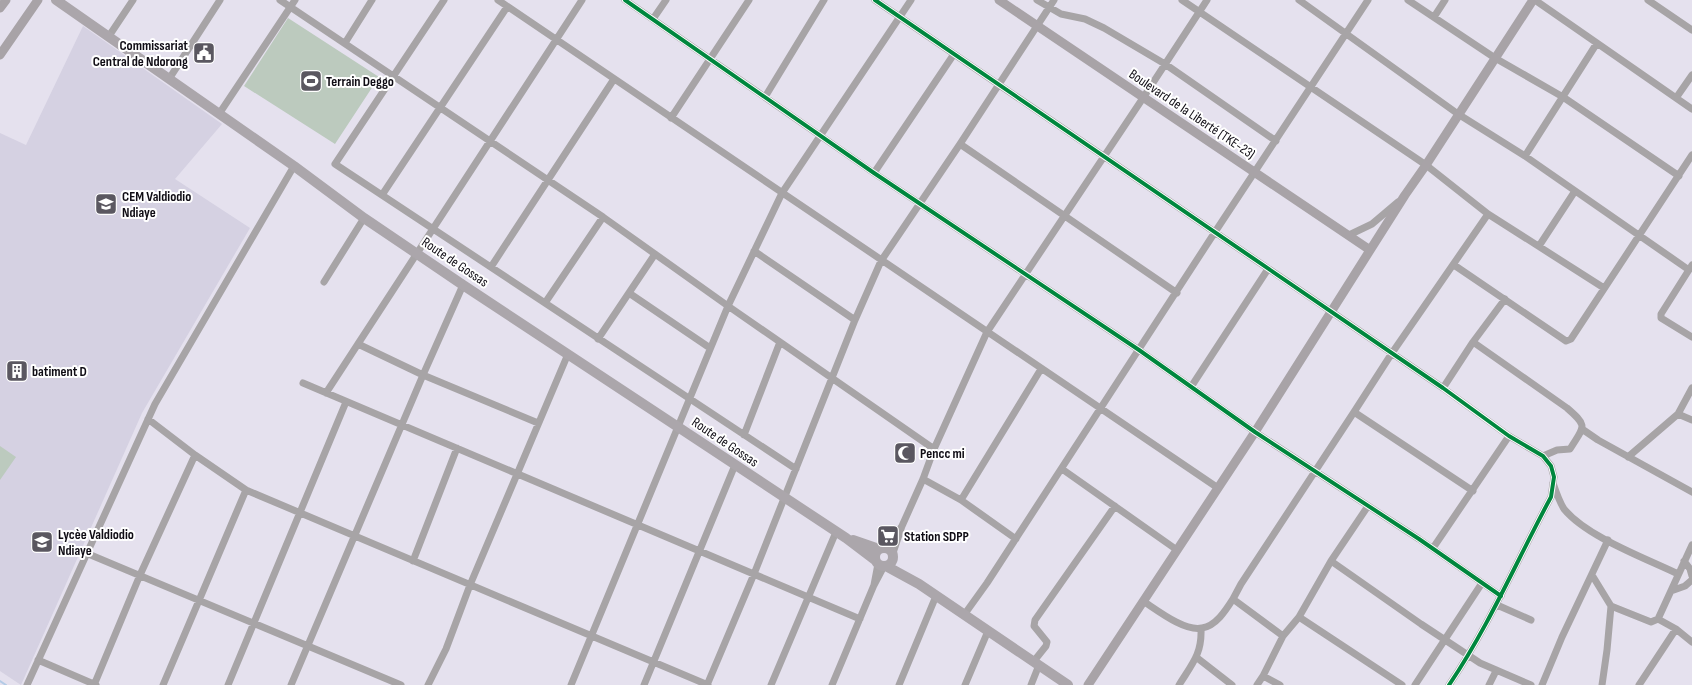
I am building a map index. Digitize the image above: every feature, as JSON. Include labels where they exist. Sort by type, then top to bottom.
[{"type":"main road","name":"Route de Gossas","points":[[56,0],[294,166],[364,218],[735,466],[836,532],[884,558],[936,596],[1068,685]]},
{"type":"street","points":[[0,8],[6,0]]},
{"type":"street","points":[[0,55],[38,0]]},
{"type":"street","points":[[109,36],[133,0]]},
{"type":"street","points":[[169,79],[220,0]]},
{"type":"street","points":[[280,0],[603,217],[934,449]]},
{"type":"street","points":[[219,114],[295,0]]},
{"type":"street","points":[[345,43],[372,0]]},
{"type":"street","points":[[444,0],[335,164],[796,469]]},
{"type":"street","points":[[498,0],[1218,488]]},
{"type":"street","points":[[326,393],[582,0]]},
{"type":"street","points":[[625,0],[919,204],[1138,350],[1255,432],[1433,548],[1501,596]]},
{"type":"street","points":[[653,19],[666,0]]},
{"type":"street","points":[[765,97],[824,0]]},
{"type":"street","points":[[875,0],[1443,388],[1509,436],[1543,456],[1551,466],[1554,478],[1551,497],[1469,656],[1449,685]]},
{"type":"street","points":[[571,685],[728,306],[782,193],[911,0]]},
{"type":"street","name":"Boulevard de la Liberté (TKE-23)","points":[[999,0],[1370,250]]},
{"type":"street","points":[[1037,0],[1061,14],[1092,22],[1165,64],[1276,141]]},
{"type":"street","points":[[148,419],[246,490],[354,537],[382,547],[708,685],[754,574],[855,320],[881,261],[960,144],[1054,0]]},
{"type":"street","points":[[1182,0],[1426,165],[1488,214],[1604,288]]},
{"type":"street","points":[[832,685],[884,558],[902,526],[923,479],[934,449],[986,332],[1104,157],[1207,0]]},
{"type":"street","points":[[1299,0],[1458,114],[1524,156],[1640,236],[1690,267],[1661,314],[1661,318],[1692,337]]},
{"type":"street","points":[[964,615],[987,583],[1101,410],[1138,350],[1177,293],[1215,232],[1368,0]]},
{"type":"street","points":[[1408,0],[1495,58],[1563,97],[1678,176]]},
{"type":"street","points":[[1434,17],[1445,0]]},
{"type":"street","points":[[1088,685],[1255,432],[1405,195],[1534,0],[1692,109]]},
{"type":"street","points":[[1648,0],[1691,26]]},
{"type":"street","points":[[671,118],[710,59],[745,1]]},
{"type":"street","points":[[382,195],[507,7]]},
{"type":"street","points":[[1524,156],[1597,43]]},
{"type":"street","points":[[874,173],[954,54]]},
{"type":"street","points":[[1676,98],[1692,75]]},
{"type":"street","points":[[491,268],[614,79]]},
{"type":"street","points":[[960,144],[1177,293]]},
{"type":"street","points":[[1454,265],[1566,341],[1569,341],[1640,236],[1692,155]]},
{"type":"street","points":[[28,685],[86,553],[155,404],[294,166]]},
{"type":"street","points":[[1539,246],[1575,191]]},
{"type":"street","points":[[1349,235],[1372,224],[1382,217],[1405,195]]},
{"type":"street","points":[[1143,601],[1175,621],[1189,627],[1201,629],[1212,624],[1224,612],[1392,353],[1488,214]]},
{"type":"street","points":[[545,303],[603,217]]},
{"type":"street","points":[[324,282],[364,218]]},
{"type":"street","points":[[754,250],[855,320]]},
{"type":"street","points":[[598,338],[655,254]]},
{"type":"street","points":[[1191,387],[1268,269]]},
{"type":"street","points":[[291,685],[401,425],[463,285]]},
{"type":"street","points":[[629,293],[710,348]]},
{"type":"street","points":[[1443,388],[1505,299]]},
{"type":"street","points":[[744,435],[780,342]]},
{"type":"street","points":[[1474,342],[1567,408],[1581,420],[1583,424],[1582,429],[1570,449],[1557,450],[1543,456]]},
{"type":"street","points":[[358,344],[423,374],[538,423]]},
{"type":"street","points":[[428,685],[446,649],[470,585],[568,354]]},
{"type":"street","points":[[961,500],[1041,369]]},
{"type":"street","points":[[303,383],[860,619]]},
{"type":"street","points":[[1628,457],[1678,414],[1692,388]]},
{"type":"street","points":[[228,685],[346,402]]},
{"type":"street","points":[[1354,412],[1473,491]]},
{"type":"street","points":[[1678,414],[1692,420]]},
{"type":"street","points":[[1582,429],[1598,440],[1692,492]]},
{"type":"street","points":[[1433,548],[1509,436]]},
{"type":"street","points":[[413,561],[457,448]]},
{"type":"street","points":[[38,660],[94,685],[140,575],[196,455]]},
{"type":"street","points":[[644,685],[735,466]]},
{"type":"street","points":[[1062,469],[1177,550]]},
{"type":"street","points":[[923,479],[961,500],[1016,539]]},
{"type":"street","points":[[1553,483],[1559,500],[1566,510],[1586,528],[1678,574]]},
{"type":"street","points":[[163,685],[246,490]]},
{"type":"street","points":[[1031,685],[1037,663],[1047,642],[1034,626],[1035,620],[1115,506]]},
{"type":"street","points":[[1257,685],[1283,636],[1299,617],[1332,561],[1368,506]]},
{"type":"street","points":[[771,685],[836,532]]},
{"type":"street","points":[[1542,685],[1608,540]]},
{"type":"street","points":[[1592,575],[1611,606],[1650,622],[1658,619],[1692,545]]},
{"type":"street","points":[[86,553],[401,685]]},
{"type":"street","points":[[1332,561],[1469,656],[1496,671],[1531,685]]},
{"type":"street","points":[[1684,561],[1690,568],[1692,576]]},
{"type":"street","points":[[1671,591],[1685,586],[1692,580]]},
{"type":"street","points":[[1415,685],[1482,583]]},
{"type":"street","points":[[899,685],[936,596]]},
{"type":"street","points":[[1233,599],[1283,636]]},
{"type":"street","points":[[1496,605],[1530,620]]},
{"type":"street","points":[[1602,685],[1611,606]]},
{"type":"street","points":[[1299,617],[1402,685]]},
{"type":"street","points":[[1658,619],[1676,629],[1692,642]]},
{"type":"street","points":[[1179,685],[1196,658],[1202,644],[1201,629]]},
{"type":"street","points":[[1639,685],[1676,629]]},
{"type":"street","points":[[966,685],[988,631]]},
{"type":"street","points":[[1196,658],[1232,685]]},
{"type":"street","points":[[1489,685],[1496,671]]},
{"type":"street","points":[[1263,676],[1280,685]]},
{"type":"shaded area","name":"CEM Valdiodio Ndiaye","points":[[83,26],[222,124],[175,179],[250,228],[142,413],[21,685],[0,671],[0,133],[26,145]]},
{"type":"green space","name":"Terrain Deggo","points":[[288,18],[379,77],[335,144],[244,86]]},
{"type":"green space","points":[[0,446],[16,457],[0,480]]},
{"type":"waterway","points":[[0,681],[6,685]]},
{"type":"cycle path","points":[[625,0],[874,173],[1139,350],[1255,432],[1419,539],[1501,596]]},
{"type":"cycle path","points":[[875,0],[1443,388],[1509,436],[1543,456],[1551,466],[1554,477],[1551,497],[1477,640],[1449,685]]},
{"type":"place","name":"Commissariat Central de Ndorong","points":[[204,53]]},
{"type":"place","name":"Terrain Deggo","points":[[311,81]]},
{"type":"place","name":"CEM Valdiodio Ndiaye","points":[[106,204]]},
{"type":"place","name":"batiment D","points":[[17,371]]},
{"type":"place","name":"Pencc mi","points":[[905,453]]},
{"type":"place","name":"Station SDPP","points":[[888,536]]},
{"type":"place","name":"Lycèe Valdiodio Ndiaye","points":[[42,542]]}]
